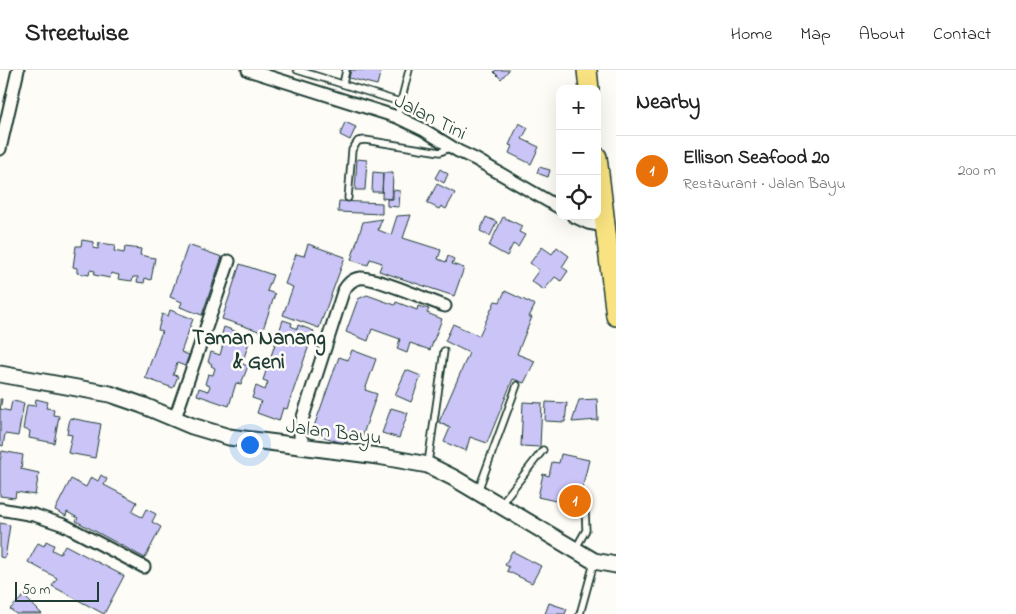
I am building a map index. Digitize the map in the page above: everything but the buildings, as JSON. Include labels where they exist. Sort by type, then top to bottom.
[{"type":"main road","points":[[587,70],[589,85]]},
{"type":"main road","points":[[599,175],[614,286],[616,316]]},
{"type":"street","points":[[0,149],[18,70]]},
{"type":"street","name":"Jalan Tini","points":[[248,70],[397,117],[556,206]]},
{"type":"street","points":[[582,220],[605,226]]},
{"type":"street","points":[[175,418],[230,261]]},
{"type":"street","points":[[306,448],[300,436],[302,420],[346,285],[352,280],[366,278],[445,306]]},
{"type":"street","name":"Jalan Bayu","points":[[0,374],[110,394],[192,426],[229,438],[378,456],[428,465],[454,478],[594,561],[616,566]]},
{"type":"street","points":[[0,509],[34,515],[64,525],[144,567]]},
{"type":"lane","points":[[297,70],[400,102]]},
{"type":"lane","points":[[343,84],[346,70]]},
{"type":"lane","points":[[397,117],[409,70]]},
{"type":"lane","points":[[348,198],[352,150],[358,141],[365,140],[440,152],[452,147]]},
{"type":"lane","points":[[428,465],[444,351]]},
{"type":"lane","points":[[477,492],[517,385]]},
{"type":"lane","points":[[500,505],[543,450]]},
{"type":"lane","points":[[575,550],[586,530],[585,508]]},
{"type":"lane","points":[[580,614],[594,561]]},
{"type":"place","name":"Ellison Seafood 20","points":[[575,501]]},
{"type":"district","name":"Taman Nanang & Geni","points":[[259,349]]}]
